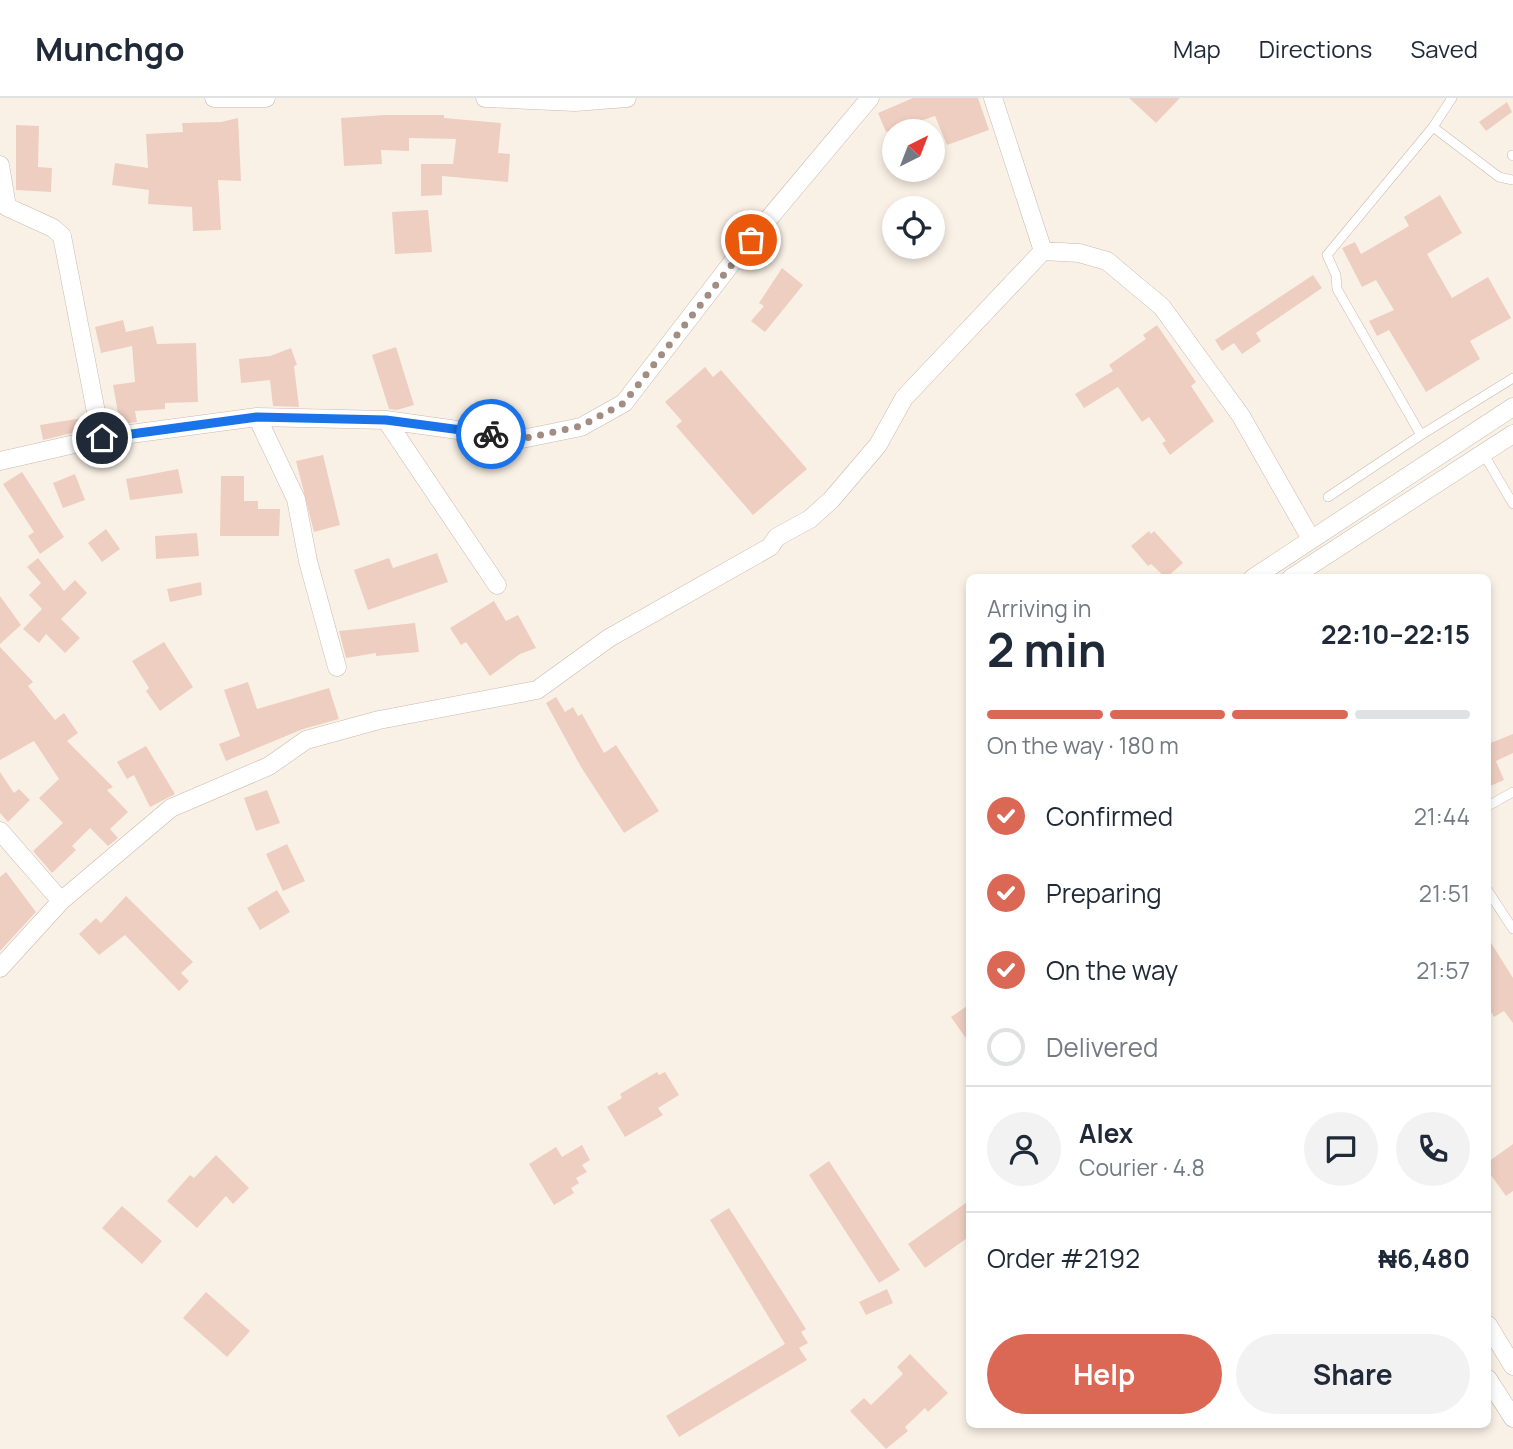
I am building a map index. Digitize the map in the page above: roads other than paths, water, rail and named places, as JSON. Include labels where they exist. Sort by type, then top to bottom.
[{"type":"street","points":[[214,98],[266,98]]},
{"type":"street","points":[[485,98],[575,102],[627,98]]},
{"type":"street","points":[[0,461],[102,438],[257,417],[386,420],[522,439],[581,426],[624,403],[734,260],[870,98]]},
{"type":"street","points":[[993,98],[1043,251]]},
{"type":"street","points":[[0,165],[6,207],[52,228],[62,236],[102,438]]},
{"type":"street","points":[[0,968],[61,901],[171,808],[269,766],[306,740],[379,720],[537,690],[609,638],[770,547],[778,537],[810,519],[831,500],[878,445],[904,398],[1043,251],[1079,253],[1107,261],[1162,307],[1241,416],[1311,539]]},
{"type":"street","points":[[1258,574],[1513,407]]},
{"type":"street","points":[[257,417],[296,499],[308,561],[337,667]]},
{"type":"street","points":[[386,420],[497,585]]},
{"type":"street","points":[[1297,574],[1513,434]]},
{"type":"street","points":[[0,831],[61,901]]},
{"type":"street","points":[[1491,1330],[1513,1366]]},
{"type":"street","points":[[1491,1384],[1513,1418]]},
{"type":"lane","points":[[1421,435],[1337,289],[1336,275],[1328,255],[1433,127],[1452,98]]},
{"type":"lane","points":[[1433,127],[1499,177],[1513,180]]},
{"type":"lane","points":[[1328,498],[1421,435],[1513,378]]},
{"type":"lane","points":[[1483,453],[1513,504]]},
{"type":"lane","points":[[1491,804],[1513,792]]},
{"type":"lane","points":[[1491,896],[1513,929]]}]
